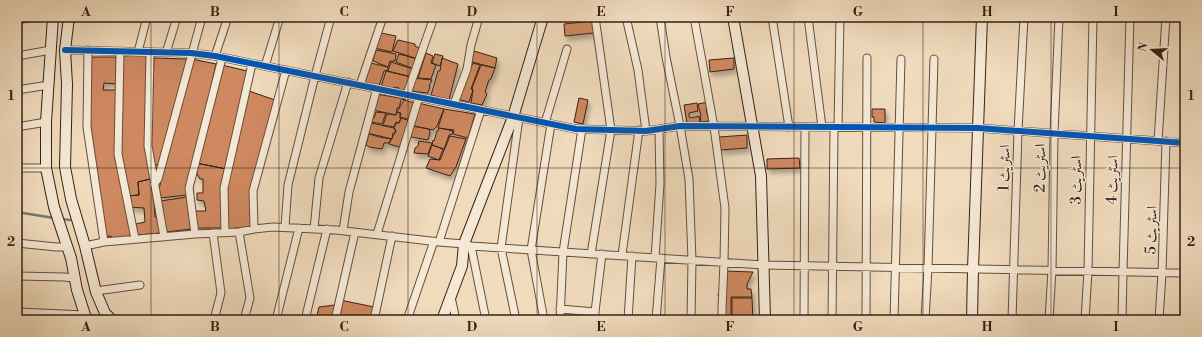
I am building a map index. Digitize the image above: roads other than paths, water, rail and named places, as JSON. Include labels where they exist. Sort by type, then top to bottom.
[{"type":"street","points":[[17,20],[34,17]]},
{"type":"street","points":[[17,312],[86,318],[74,278],[71,258],[54,207],[46,168],[46,122],[53,17]]},
{"type":"street","points":[[69,17],[65,50],[67,84],[65,167],[71,199],[96,291],[105,312],[112,320]]},
{"type":"street","points":[[138,52],[147,17]]},
{"type":"street","points":[[166,53],[177,17]]},
{"type":"street","points":[[154,184],[158,178],[202,17]]},
{"type":"street","points":[[194,234],[190,188],[228,17]]},
{"type":"street","points":[[265,66],[280,17]]},
{"type":"street","points":[[285,228],[288,185],[331,17]]},
{"type":"street","points":[[360,85],[383,17]]},
{"type":"street","points":[[407,94],[434,17]]},
{"type":"street","points":[[454,104],[467,69],[471,45],[479,17]]},
{"type":"street","points":[[442,320],[462,266],[468,245],[516,117],[543,17]]},
{"type":"street","points":[[591,254],[612,130],[595,17]]},
{"type":"street","points":[[622,256],[643,130],[638,70],[626,17]]},
{"type":"street","points":[[660,17],[689,180],[692,260],[691,320]]},
{"type":"street","points":[[694,17],[714,127],[725,208],[722,320]]},
{"type":"street","points":[[733,17],[761,176],[765,320]]},
{"type":"street","points":[[772,17],[789,127]]},
{"type":"street","points":[[808,17],[822,127]]},
{"type":"street","points":[[832,320],[840,17]]},
{"type":"street","points":[[972,320],[982,17]]},
{"type":"street","name":"اسٹریٹ 1","points":[[1012,320],[1018,130],[1024,17]]},
{"type":"street","name":"اسٹریٹ 2","points":[[1049,320],[1052,270],[1054,133],[1059,17]]},
{"type":"street","name":"اسٹریٹ 3","points":[[1085,320],[1088,271],[1093,17]]},
{"type":"street","name":"اسٹریٹ 4","points":[[1122,320],[1130,17]]},
{"type":"street","points":[[1158,141],[1166,17]]},
{"type":"street","points":[[544,320],[531,250],[548,123],[567,49]]},
{"type":"street","points":[[17,56],[51,50]]},
{"type":"street","points":[[65,50],[191,53],[219,57],[582,129],[643,130],[680,126],[978,128],[1185,143]]},
{"type":"street","points":[[88,50],[87,127],[104,242]]},
{"type":"street","points":[[120,52],[118,154],[135,239]]},
{"type":"street","points":[[150,53],[148,146],[164,236]]},
{"type":"street","points":[[866,320],[865,266],[867,58]]},
{"type":"street","points":[[894,320],[901,59]]},
{"type":"street","points":[[925,320],[928,268],[934,59]]},
{"type":"street","points":[[225,232],[224,188],[252,64]]},
{"type":"street","points":[[254,229],[253,191],[286,70]]},
{"type":"street","points":[[314,229],[319,178],[348,82]]},
{"type":"street","points":[[17,90],[49,85]]},
{"type":"street","points":[[343,230],[349,192],[377,88]]},
{"type":"street","points":[[377,234],[419,97]]},
{"type":"street","points":[[407,320],[437,242],[481,110]]},
{"type":"street","points":[[516,117],[501,248],[516,320]]},
{"type":"street","points":[[17,127],[46,122]]},
{"type":"street","points":[[804,320],[805,127]]},
{"type":"street","points":[[560,320],[563,252],[582,129]]},
{"type":"street","points":[[656,320],[660,184],[659,129]]},
{"type":"street","name":"اسٹریٹ 5","points":[[1159,320],[1166,141]]},
{"type":"street","points":[[17,168],[46,168]]},
{"type":"street","points":[[85,246],[104,242],[164,236],[239,232],[273,227],[343,230],[437,242],[501,248],[724,262],[833,266],[1185,273]]},
{"type":"street","points":[[276,320],[299,228]]},
{"type":"street","points":[[305,320],[327,229]]},
{"type":"street","points":[[239,232],[250,298],[244,320]]},
{"type":"street","points":[[335,320],[355,232]]},
{"type":"street","points":[[213,233],[221,293],[214,320]]},
{"type":"street","points":[[374,320],[392,236]]},
{"type":"street","points":[[17,243],[56,247],[66,246]]},
{"type":"street","points":[[468,245],[486,320]]},
{"type":"street","points":[[594,320],[602,254]]},
{"type":"street","points":[[628,320],[632,256]]},
{"type":"street","points":[[17,276],[74,278]]},
{"type":"street","points":[[96,291],[140,285]]},
{"type":"street","points":[[451,297],[456,320]]},
{"type":"street","points":[[560,309],[595,312]]},
{"type":"waterway","points":[[17,212],[54,218]]},
{"type":"waterway","points":[[61,219],[70,220]]}]
